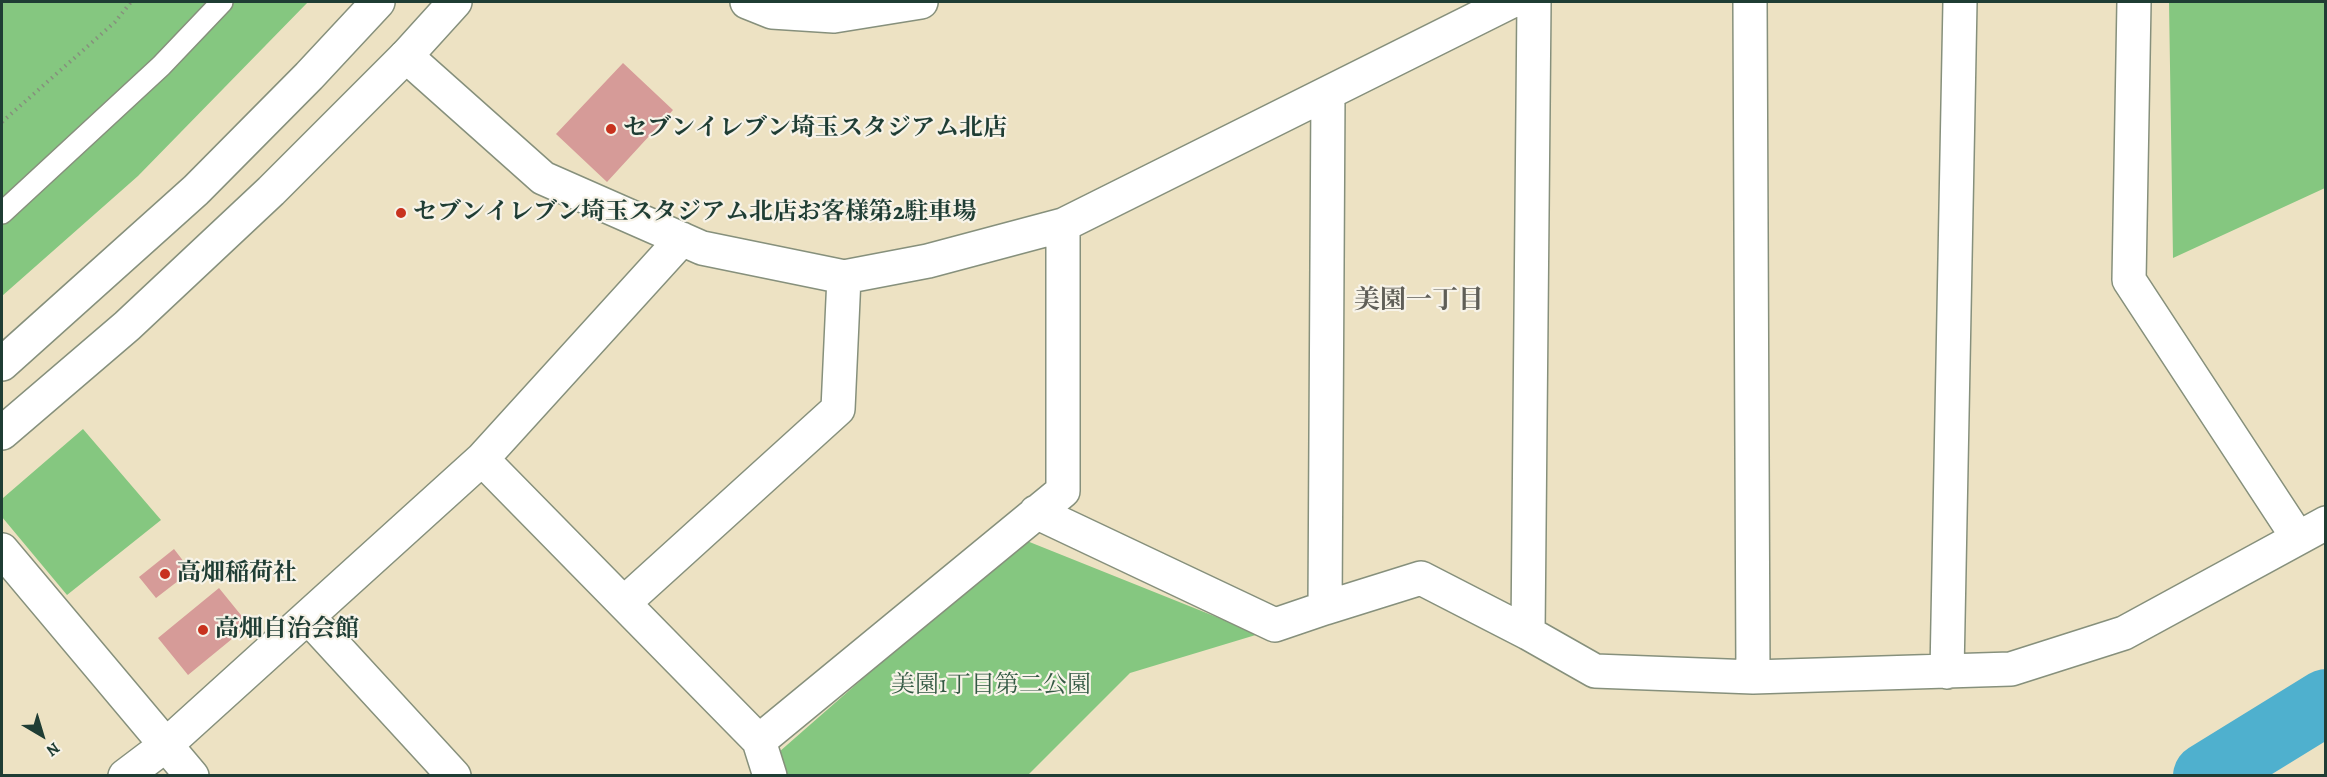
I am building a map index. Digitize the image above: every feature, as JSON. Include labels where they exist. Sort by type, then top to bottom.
[{"type":"street","points":[[2,364],[196,190],[309,76],[378,2]]},
{"type":"street","points":[[2,433],[144,310],[271,191],[406,56],[455,2]]},
{"type":"street","points":[[747,2],[772,12],[834,16],[921,2]]},
{"type":"street","points":[[406,56],[543,178],[702,248],[844,277],[928,261],[1063,225],[1510,2]]},
{"type":"street","points":[[1528,633],[1533,2]]},
{"type":"street","points":[[1750,2],[1753,677]]},
{"type":"street","points":[[1947,672],[1960,2]]},
{"type":"street","points":[[1036,512],[1275,625],[1420,578],[1528,633],[1595,671],[1753,677],[2012,669],[2124,633],[2312,531],[2129,280],[2134,2]]},
{"type":"street","points":[[1325,608],[1328,93]]},
{"type":"street","points":[[759,741],[1063,490],[1063,225]]},
{"type":"street","points":[[125,776],[166,745],[482,459],[682,239]]},
{"type":"street","points":[[624,603],[838,409],[844,277]]},
{"type":"street","points":[[482,459],[759,741],[770,776]]},
{"type":"street","points":[[2,550],[192,776]]},
{"type":"street","points":[[308,617],[454,776]]},
{"type":"lane","points":[[2,213],[161,66],[222,2]]},
{"type":"path","points":[[2,122],[115,22],[131,2]]},
{"type":"green space","points":[[2,2],[308,2],[138,176],[2,296]]},
{"type":"green space","points":[[2169,2],[2326,2],[2325,188],[2173,258]]},
{"type":"green space","points":[[83,429],[161,520],[67,595],[2,517],[2,502],[3,498]]},
{"type":"green space","name":"美園1丁目第二公園","points":[[1022,539],[1259,634],[1130,673],[1028,775],[786,775],[779,752]]},
{"type":"building","points":[[623,63],[673,110],[607,182],[556,134]]},
{"type":"building","name":"高畑稲荷社","points":[[174,549],[191,571],[156,598],[139,577]]},
{"type":"building","points":[[219,588],[249,625],[188,675],[158,638]]},
{"type":"waterway","points":[[2206,776],[2326,702]]},
{"type":"place","name":"セブンイレブン埼玉スタジアム北店","points":[[611,129]]},
{"type":"place","name":"セブンイレブン埼玉スタジアム北店お客様第2駐車場","points":[[401,213]]},
{"type":"place","name":"高畑稲荷社","points":[[165,574]]},
{"type":"place","name":"高畑自治会館","points":[[203,630]]},
{"type":"district","name":"美園一丁目","points":[[1419,302]]}]
